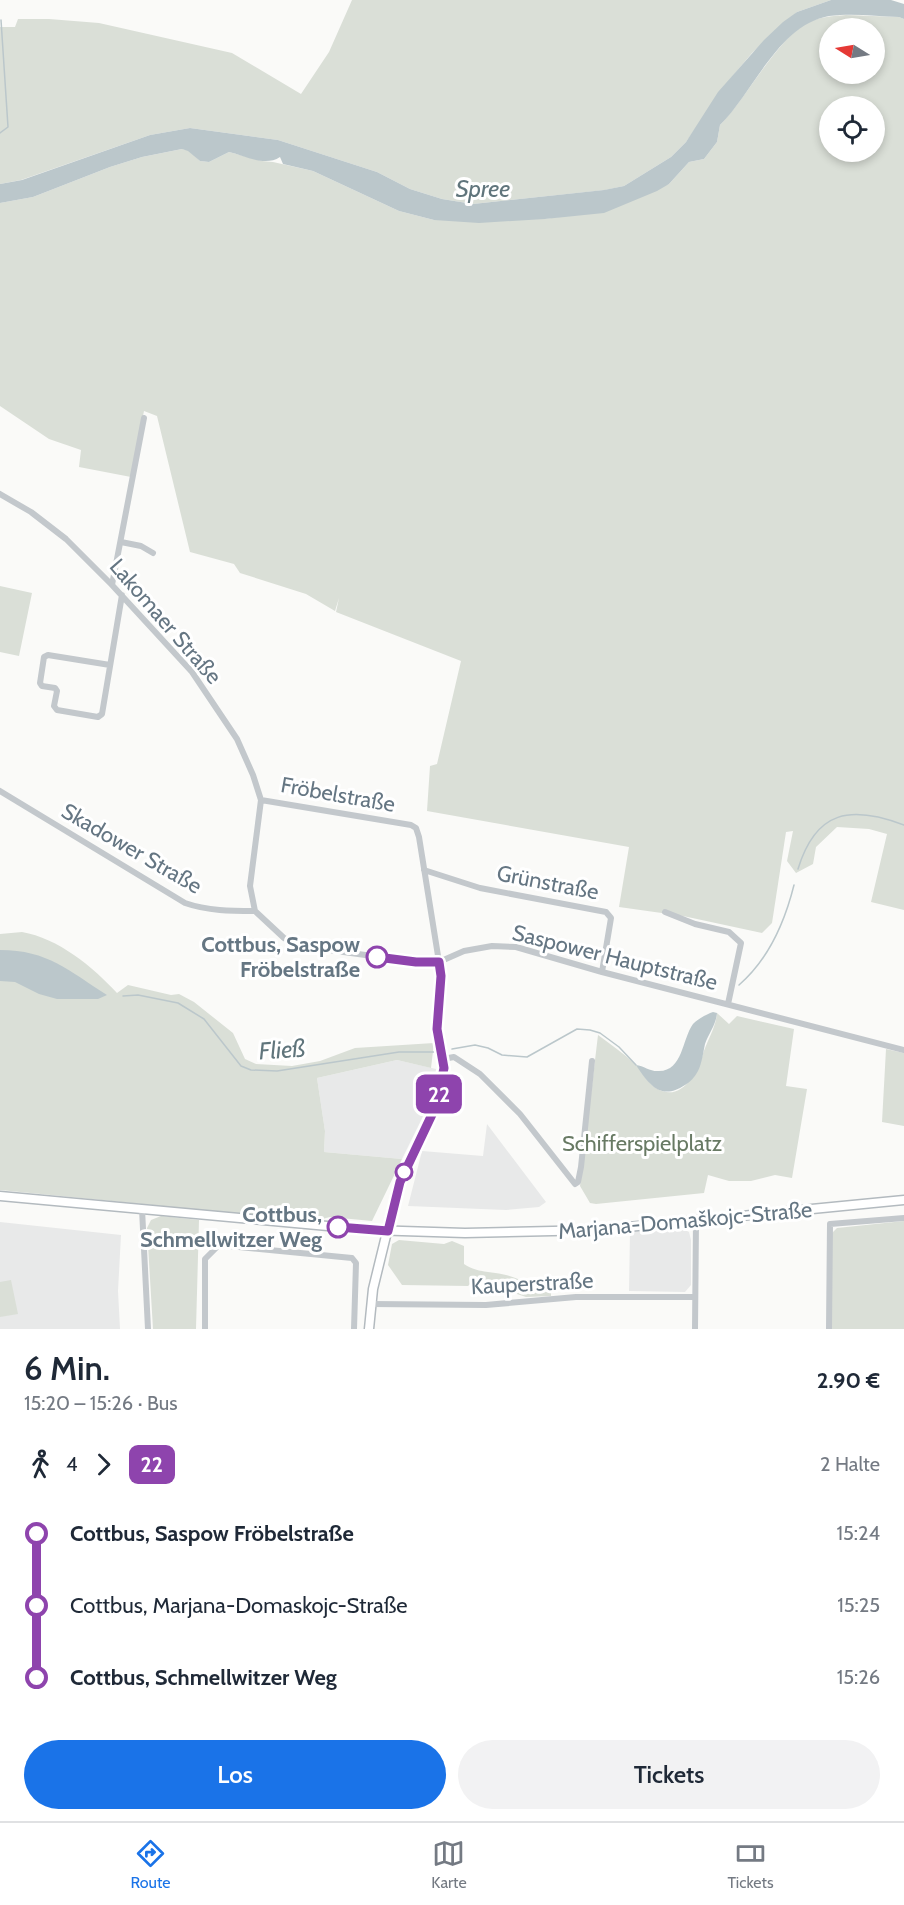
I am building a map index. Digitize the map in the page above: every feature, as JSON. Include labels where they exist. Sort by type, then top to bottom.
[{"type":"street","points":[[112,585],[144,418]]},
{"type":"street","name":"Lakomaer Straße","points":[[0,495],[31,512],[66,539],[122,595],[192,672],[237,739],[261,800],[250,886],[255,911]]},
{"type":"street","points":[[121,542],[141,546],[153,553]]},
{"type":"street","points":[[110,665],[48,655],[44,657],[40,683],[42,686],[55,688],[57,691],[54,706],[57,710],[98,717],[102,714],[122,595]]},
{"type":"street","name":"Skadower Straße","points":[[0,791],[185,903],[196,907],[226,911],[255,911]]},
{"type":"street","name":"Fröbelstraße","points":[[261,800],[411,825],[416,828],[439,962]]},
{"type":"street","name":"Grünstraße","points":[[424,870],[480,888],[606,912],[611,918],[602,972]]},
{"type":"street","name":"Saspower Hauptstraße","points":[[255,911],[284,938],[300,945],[416,962],[439,962],[464,951],[492,946],[526,949],[602,972],[904,1050]]},
{"type":"street","points":[[665,912],[695,924],[729,932],[741,943],[728,1004]]},
{"type":"street","points":[[369,1329],[371,1304],[400,1182],[436,1106],[444,1068],[437,1029],[441,976],[439,962]]},
{"type":"street","points":[[443,1059],[454,1057],[480,1074],[520,1114],[575,1184],[578,1182],[581,1167],[592,1061]]},
{"type":"street","points":[[0,1196],[142,1209],[148,1329]]},
{"type":"street","name":"Marjana-Domaškojc-Straße","points":[[142,1209],[388,1231],[465,1233],[597,1230],[904,1200]]},
{"type":"street","points":[[829,1329],[830,1224],[904,1218]]},
{"type":"street","points":[[695,1329],[696,1221]]},
{"type":"street","points":[[205,1329],[205,1259],[219,1245],[352,1258],[356,1263],[354,1329]]},
{"type":"street","name":"Kauperstraße","points":[[371,1304],[486,1305],[576,1297],[695,1297]]},
{"type":"shaded area","points":[[831,0],[891,0],[904,4],[904,19],[864,15],[829,16],[819,18],[795,32],[768,62],[720,125],[717,142],[704,159],[689,162],[669,184],[657,191],[604,213],[479,223],[434,220],[399,211],[313,171],[283,164],[280,157],[262,161],[229,152],[209,162],[200,161],[182,149],[142,157],[33,197],[0,203],[0,184],[22,180],[150,135],[190,128],[278,140],[377,172],[410,189],[442,199],[473,204],[624,186],[671,157],[686,142],[718,92],[764,40],[797,12]]},
{"type":"shaded area","points":[[0,950],[17,951],[45,958],[69,970],[107,995],[98,999],[57,999],[39,994],[15,982],[0,981]]},
{"type":"shaded area","points":[[713,1012],[717,1013],[715,1021],[705,1044],[699,1068],[691,1081],[677,1090],[669,1091],[662,1091],[651,1084],[636,1065],[656,1071],[667,1070],[673,1066],[693,1024]]},
{"type":"shaded area","points":[[397,1060],[436,1069],[431,1100],[402,1159],[324,1152],[325,1131],[317,1078]]},
{"type":"shaded area","points":[[487,1124],[546,1202],[539,1207],[506,1210],[408,1206],[422,1151],[483,1156]]},
{"type":"shaded area","points":[[0,1222],[121,1235],[118,1291],[120,1329],[0,1329]]},
{"type":"shaded area","points":[[681,1228],[689,1232],[691,1240],[691,1285],[685,1292],[629,1291],[630,1232]]},
{"type":"green space","points":[[352,0],[831,0],[797,12],[752,53],[731,78],[686,142],[671,157],[624,186],[473,204],[442,199],[410,189],[377,172],[278,140],[190,128],[150,135],[21,180],[0,184],[0,27],[15,27],[18,19],[99,23],[232,53],[301,94],[329,52]]},
{"type":"green space","points":[[846,15],[904,19],[904,910],[871,902],[887,834],[869,829],[837,827],[816,847],[813,864],[796,873],[787,861],[793,831],[786,832],[772,923],[762,933],[683,916],[619,907],[629,847],[427,811],[430,766],[437,764],[461,661],[336,612],[339,598],[335,611],[306,594],[240,573],[234,564],[190,552],[157,416],[144,411],[131,477],[79,467],[81,450],[49,439],[0,406],[0,203],[33,197],[142,157],[182,149],[188,150],[200,161],[209,162],[229,152],[313,171],[399,211],[434,220],[545,219],[571,215],[669,184],[689,162],[704,159],[717,142],[720,125],[774,54],[797,30],[809,22],[819,19],[819,84],[885,84],[885,18],[822,18]]},
{"type":"green space","points":[[0,586],[32,593],[19,656],[0,652]]},
{"type":"green space","points":[[22,932],[49,940],[62,947],[97,973],[117,993],[128,985],[171,995],[179,994],[194,1002],[233,1033],[245,1059],[256,1064],[292,1066],[320,1061],[355,1048],[434,1043],[431,1068],[397,1060],[317,1078],[325,1131],[324,1152],[402,1159],[372,1221],[330,1217],[314,1221],[0,1190],[0,934]]},
{"type":"green space","name":"Schifferspielplatz","points":[[717,1013],[729,1024],[737,1016],[794,1029],[786,1086],[807,1089],[792,1178],[775,1175],[751,1181],[729,1181],[708,1175],[704,1193],[590,1203],[580,1186],[598,1035],[635,1064],[653,1086],[664,1092],[672,1092],[685,1085],[696,1072],[713,1030]]},
{"type":"green space","points":[[886,1049],[904,1053],[904,1126],[882,1122]]},
{"type":"green space","points":[[161,1216],[199,1220],[196,1329],[153,1329],[147,1228],[151,1220]]},
{"type":"green space","points":[[904,1221],[904,1329],[831,1329],[832,1233],[837,1228]]},
{"type":"green space","points":[[399,1240],[444,1244],[452,1241],[464,1246],[464,1264],[469,1267],[501,1274],[551,1291],[551,1296],[526,1297],[474,1280],[468,1286],[402,1285],[388,1265],[392,1244]]},
{"type":"green space","points":[[11,1280],[18,1314],[0,1317],[0,1282]]},
{"type":"waterway","points":[[0,133],[8,127],[1,20]]},
{"type":"waterway","points":[[798,869],[815,834],[825,824],[838,817],[868,815],[904,825]]},
{"type":"waterway","points":[[739,985],[767,952],[786,912],[794,885]]},
{"type":"waterway","name":"Fließ","points":[[123,996],[138,995],[178,1003],[204,1019],[241,1066],[251,1070],[277,1071],[399,1052],[434,1052]]},
{"type":"waterway","name":"Fließ","points":[[452,1049],[475,1045],[502,1055],[527,1057],[577,1029],[590,1030],[600,1033],[619,1047],[636,1065]]},
{"type":"bus line","name":"22","points":[[338,1227],[388,1231],[400,1182],[436,1106],[444,1068],[437,1029],[441,976],[439,962],[416,962],[377,957]]},
{"type":"place","name":"Cottbus, Saspow Fröbelstraße","points":[[377,957]]},
{"type":"place","name":"Cottbus, Schmellwitzer Weg","points":[[338,1227]]},
{"type":"water label","name":"Spree","points":[[483,189]]}]
